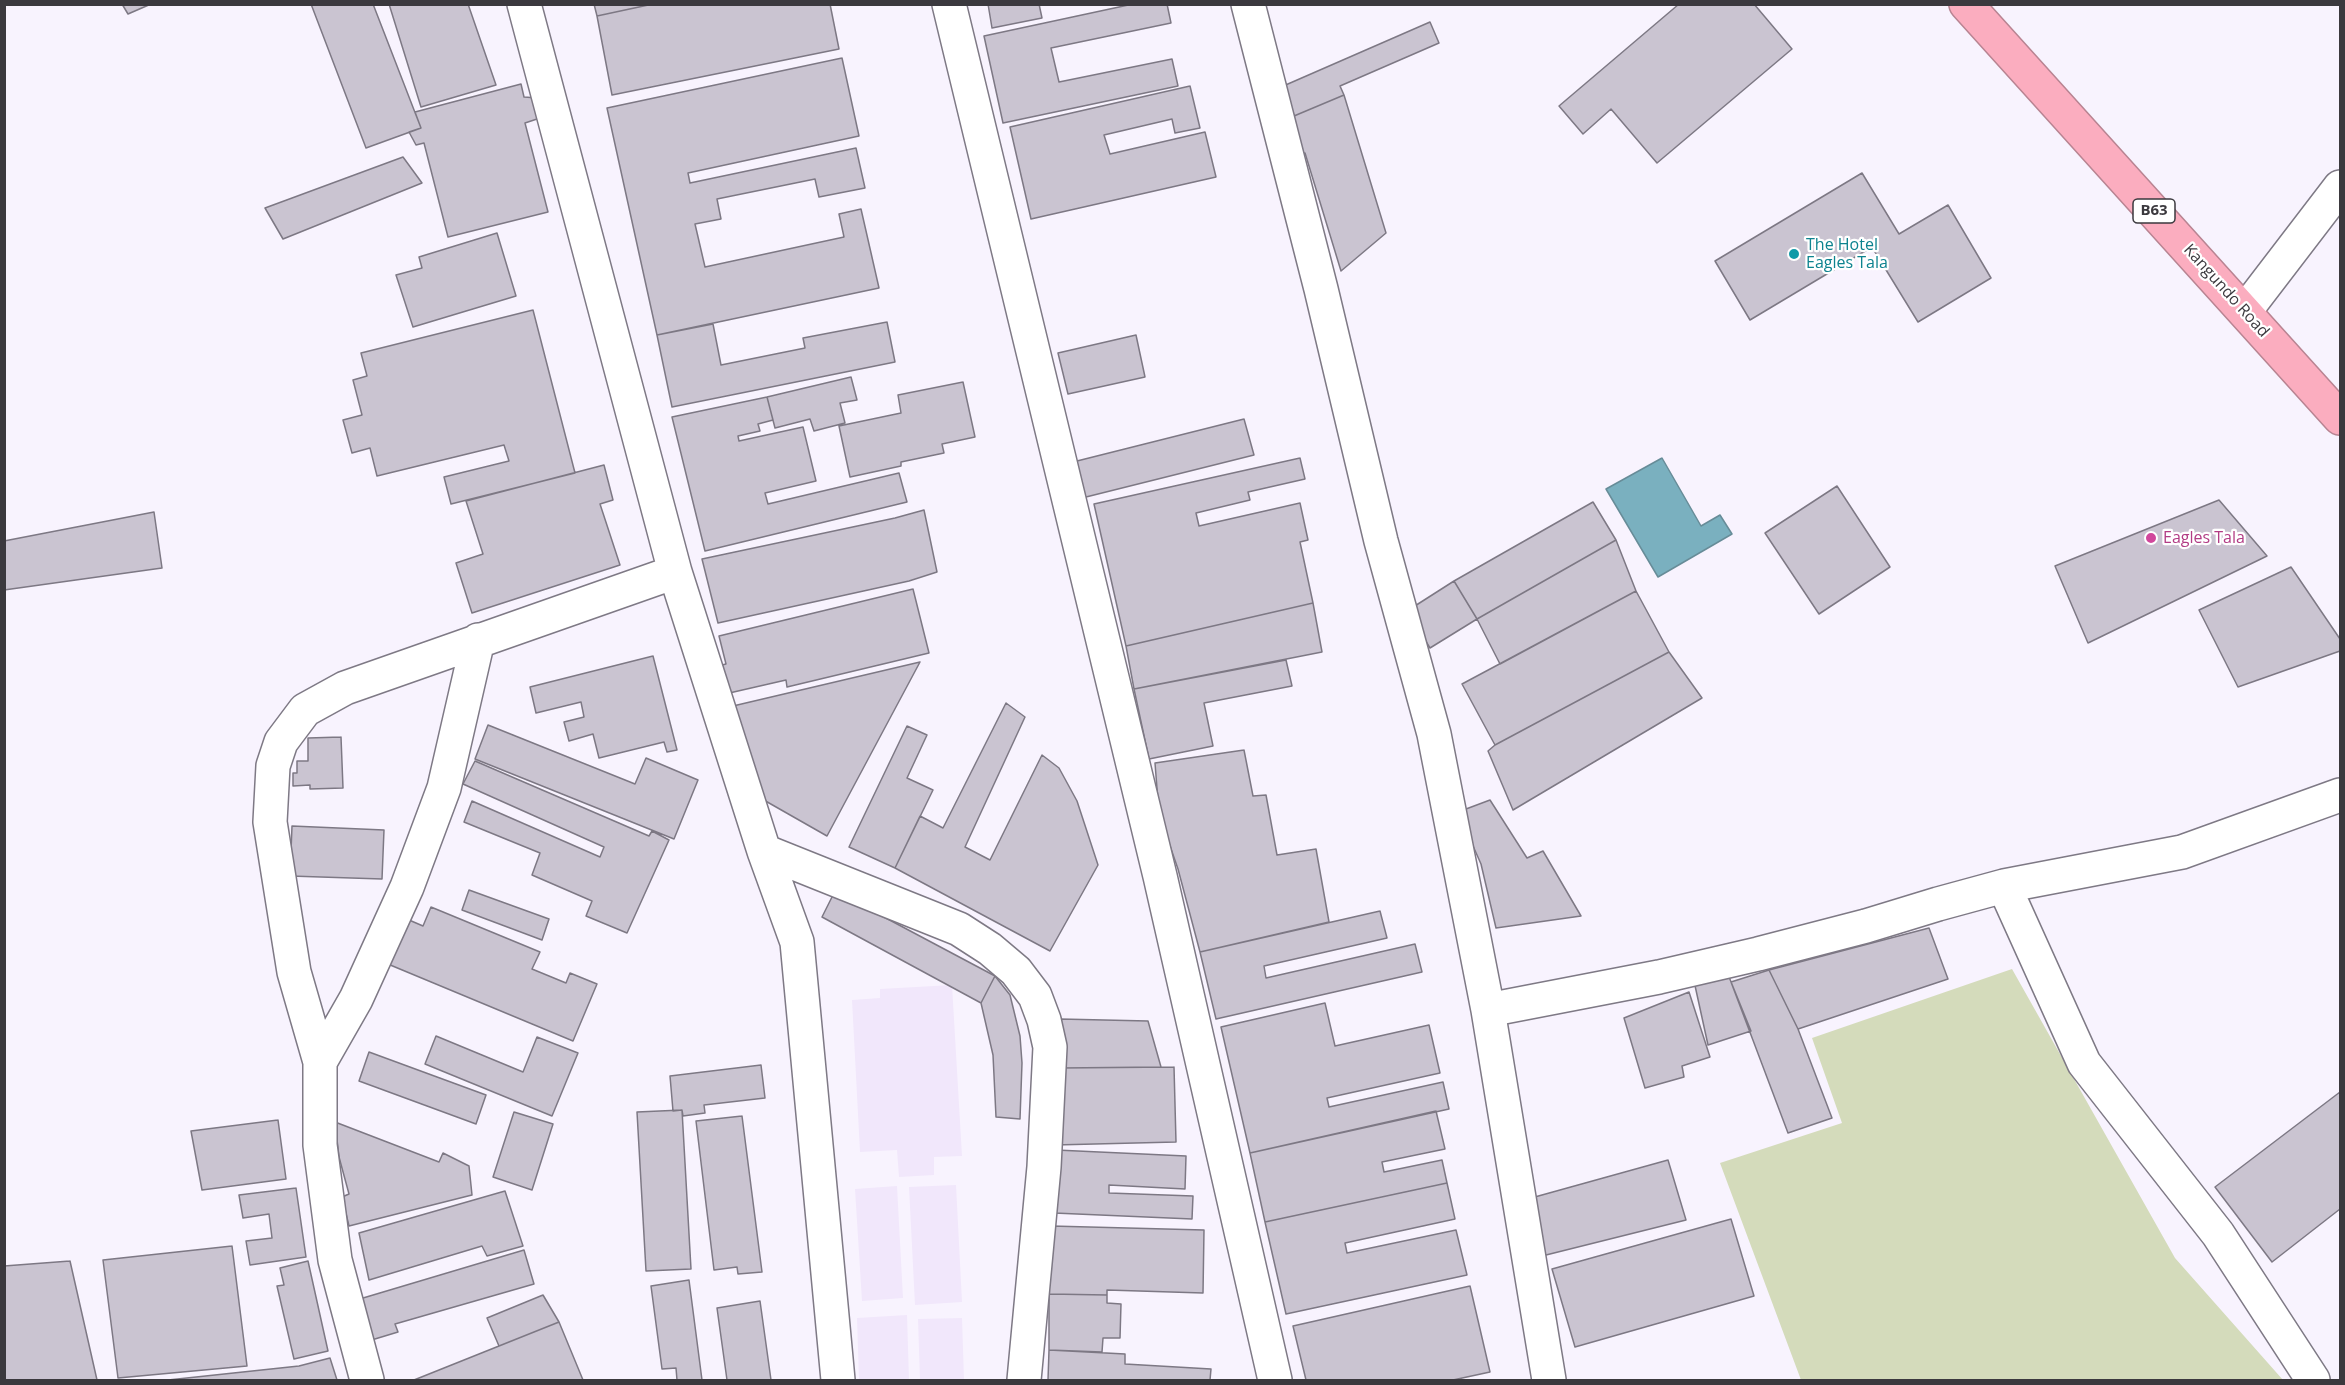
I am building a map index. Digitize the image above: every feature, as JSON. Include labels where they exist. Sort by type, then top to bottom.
[{"type":"highway","name":"Kangundo Road","points":[[1966,4],[2340,418]]},
{"type":"street","points":[[524,4],[675,572],[764,851],[797,942],[838,1380]]},
{"type":"street","points":[[949,4],[1160,876],[1275,1380]]},
{"type":"street","points":[[1248,4],[1321,289],[1381,541],[1434,734],[1488,1010],[1549,1380]]},
{"type":"street","points":[[2245,311],[2340,187]]},
{"type":"street","points":[[367,1380],[335,1260],[320,1145],[320,1062],[294,972],[270,822],[273,766],[281,742],[305,710],[345,688],[675,572]]},
{"type":"street","points":[[320,1062],[356,999],[402,897],[444,788],[478,640]]},
{"type":"street","points":[[1488,1010],[1659,977],[1758,954],[2004,886],[2181,852],[2340,795]]},
{"type":"street","points":[[764,851],[959,929],[990,949],[1016,971],[1035,996],[1044,1020],[1050,1047],[1044,1167],[1024,1380]]},
{"type":"street","points":[[2004,886],[2084,1063],[2218,1233],[2313,1380]]},
{"type":"shaded area","points":[[952,985],[962,1156],[934,1157],[934,1175],[899,1177],[897,1150],[860,1152],[852,1000],[880,998],[880,989]]},
{"type":"shaded area","points":[[956,1185],[962,1302],[915,1305],[909,1187]]},
{"type":"shaded area","points":[[897,1186],[903,1298],[862,1301],[855,1189]]},
{"type":"shaded area","points":[[907,1315],[909,1380],[859,1380],[857,1318]]},
{"type":"shaded area","points":[[962,1318],[964,1380],[920,1380],[918,1319]]},
{"type":"green space","points":[[2012,969],[2175,1258],[2283,1380],[1801,1380],[1720,1163],[1842,1123],[1812,1038]]},
{"type":"water","points":[[1662,458],[1701,526],[1720,515],[1732,534],[1658,577],[1606,489]]},
{"type":"building","points":[[122,4],[151,4],[128,14]]},
{"type":"building","points":[[311,4],[373,4],[421,128],[366,148]]},
{"type":"building","points":[[389,4],[468,4],[496,85],[421,107]]},
{"type":"building","points":[[594,4],[653,4],[597,16]]},
{"type":"building","points":[[653,4],[830,4],[839,49],[612,95],[597,16]]},
{"type":"building","points":[[988,4],[1039,4],[1042,18],[992,28]]},
{"type":"building","points":[[1133,4],[1167,4],[1171,23],[1051,48],[1059,82],[1172,59],[1178,86],[1003,123],[984,36]]},
{"type":"building","points":[[1679,4],[1754,4],[1792,49],[1657,163],[1611,109],[1583,134],[1559,106]]},
{"type":"building","points":[[1430,22],[1439,43],[1340,86],[1344,95],[1294,116],[1281,87]]},
{"type":"building","points":[[842,58],[859,136],[688,173],[690,183],[856,148],[865,188],[819,197],[815,179],[717,199],[721,219],[695,224],[705,267],[844,237],[839,214],[861,209],[879,288],[657,335],[607,108]]},
{"type":"building","points":[[521,84],[524,97],[538,98],[543,117],[525,123],[548,212],[448,237],[424,143],[416,145],[409,132],[421,128],[415,112]]},
{"type":"building","points":[[1190,86],[1200,128],[1175,133],[1172,119],[1104,135],[1110,154],[1205,132],[1216,177],[1031,219],[1010,127]]},
{"type":"building","points":[[1344,95],[1386,233],[1341,271],[1305,153],[1293,157],[1294,116]]},
{"type":"building","points":[[403,157],[422,183],[283,239],[265,208]]},
{"type":"building","name":"The Hotel Eagles Tala","points":[[1862,173],[1899,234],[1948,205],[1991,278],[1918,322],[1872,247],[1750,320],[1715,261]]},
{"type":"building","points":[[497,233],[516,296],[413,327],[396,275],[422,268],[419,257]]},
{"type":"building","points":[[533,310],[575,473],[451,504],[444,477],[509,461],[504,445],[377,476],[370,448],[352,453],[343,420],[362,415],[353,380],[367,376],[361,353]]},
{"type":"building","points":[[887,322],[895,362],[672,407],[657,335],[713,324],[721,365],[805,348],[803,338]]},
{"type":"building","points":[[1136,335],[1145,377],[1068,394],[1058,353]]},
{"type":"building","points":[[851,377],[857,400],[840,403],[845,423],[814,431],[810,419],[775,428],[767,397]]},
{"type":"building","points":[[963,382],[975,437],[942,444],[944,453],[901,462],[901,466],[850,477],[839,426],[901,413],[898,395]]},
{"type":"building","points":[[767,397],[773,420],[758,424],[760,431],[738,436],[739,441],[803,427],[816,481],[765,493],[768,504],[899,473],[907,502],[705,551],[672,417]]},
{"type":"building","points":[[1244,419],[1254,455],[1082,498],[1073,462]]},
{"type":"building","points":[[1300,458],[1305,479],[1248,492],[1250,500],[1196,513],[1199,526],[1300,503],[1308,540],[1300,542],[1313,603],[1126,646],[1094,504]]},
{"type":"building","points":[[604,465],[613,500],[600,504],[620,565],[472,613],[456,563],[483,554],[466,501]]},
{"type":"building","points":[[1837,486],[1890,567],[1819,614],[1765,533]]},
{"type":"building","points":[[2219,500],[2267,556],[2088,643],[2055,566]]},
{"type":"building","points":[[1593,502],[1616,540],[1477,619],[1454,581]]},
{"type":"building","points":[[924,510],[937,572],[909,581],[718,623],[702,559]]},
{"type":"building","points":[[154,512],[162,568],[4,590],[4,541]]},
{"type":"building","points":[[1616,540],[1636,591],[1500,664],[1477,619]]},
{"type":"building","points":[[2291,567],[2340,639],[2340,651],[2238,687],[2199,610]]},
{"type":"building","points":[[1454,581],[1477,619],[1430,648],[1407,611]]},
{"type":"building","points":[[913,589],[929,653],[787,687],[786,680],[725,694],[718,666],[726,664],[719,636]]},
{"type":"building","points":[[1636,591],[1669,652],[1495,745],[1462,684]]},
{"type":"building","points":[[1313,603],[1322,652],[1134,689],[1126,646]]},
{"type":"building","points":[[1669,652],[1702,698],[1513,810],[1488,751],[1495,745]]},
{"type":"building","points":[[653,656],[677,750],[667,752],[664,742],[599,758],[593,734],[569,741],[564,722],[584,717],[581,702],[536,713],[530,687]]},
{"type":"building","points":[[1286,660],[1292,686],[1204,703],[1213,746],[1149,759],[1134,689]]},
{"type":"building","points":[[920,662],[827,836],[762,799],[733,706]]},
{"type":"building","points":[[1006,703],[1025,717],[965,847],[990,860],[1042,755],[1059,768],[1077,801],[1098,865],[1050,951],[895,868],[920,816],[943,828]]},
{"type":"building","points":[[488,725],[635,784],[646,758],[698,780],[674,839],[475,759]]},
{"type":"building","points":[[907,726],[927,735],[907,778],[933,790],[895,868],[849,847]]},
{"type":"building","points":[[341,737],[343,788],[310,789],[310,785],[293,786],[293,773],[297,773],[297,761],[308,761],[308,738]]},
{"type":"building","points":[[1244,750],[1253,796],[1266,795],[1277,855],[1316,849],[1329,922],[1200,952],[1178,869],[1159,814],[1155,763]]},
{"type":"building","points":[[475,761],[649,836],[652,831],[669,840],[627,933],[586,916],[592,901],[532,875],[540,853],[464,822],[472,801],[600,857],[604,847],[463,784]]},
{"type":"building","points":[[1490,800],[1527,858],[1543,851],[1581,916],[1496,928],[1481,864],[1458,812]]},
{"type":"building","points":[[292,826],[384,830],[382,879],[290,876]]},
{"type":"building","points":[[469,890],[549,919],[542,940],[462,910]]},
{"type":"building","points":[[835,891],[995,976],[981,1003],[822,917]]},
{"type":"building","points":[[431,907],[540,952],[532,969],[566,983],[570,973],[597,984],[573,1041],[383,962],[402,917],[423,926]]},
{"type":"building","points":[[1380,911],[1387,938],[1264,966],[1266,978],[1415,944],[1422,972],[1216,1019],[1200,952]]},
{"type":"building","points":[[1929,928],[1948,979],[1798,1029],[1769,970]]},
{"type":"building","points":[[1769,970],[1798,1029],[1832,1118],[1788,1133],[1731,982]]},
{"type":"building","points":[[1727,972],[1751,1031],[1708,1045],[1694,981]]},
{"type":"building","points":[[995,976],[1010,995],[1020,1036],[1022,1063],[1020,1119],[996,1117],[993,1055],[981,1003]]},
{"type":"building","points":[[1689,992],[1710,1057],[1682,1066],[1684,1077],[1645,1088],[1624,1018]]},
{"type":"building","points":[[1325,1003],[1335,1046],[1429,1025],[1440,1073],[1327,1098],[1329,1107],[1443,1082],[1449,1109],[1250,1153],[1221,1027]]},
{"type":"building","points":[[1060,1019],[1148,1021],[1161,1067],[1060,1068]]},
{"type":"building","points":[[436,1036],[523,1072],[537,1037],[578,1053],[552,1116],[425,1064]]},
{"type":"building","points":[[369,1052],[486,1095],[476,1124],[359,1081]]},
{"type":"building","points":[[761,1065],[765,1098],[704,1105],[705,1113],[683,1116],[682,1110],[673,1111],[670,1076]]},
{"type":"building","points":[[1174,1067],[1176,1142],[1054,1145],[1060,1068]]},
{"type":"building","points":[[2340,1092],[2340,1209],[2272,1262],[2215,1187]]},
{"type":"building","points":[[682,1110],[691,1269],[646,1271],[637,1112]]},
{"type":"building","points":[[1436,1111],[1445,1149],[1382,1162],[1384,1172],[1442,1160],[1447,1183],[1265,1222],[1250,1153]]},
{"type":"building","points":[[514,1112],[553,1124],[532,1190],[493,1177]]},
{"type":"building","points":[[742,1116],[762,1272],[738,1274],[737,1267],[714,1270],[696,1121]]},
{"type":"building","points":[[278,1120],[286,1179],[202,1190],[191,1131]]},
{"type":"building","points":[[335,1122],[439,1162],[443,1153],[469,1166],[472,1195],[349,1226],[342,1197],[349,1194],[339,1157]]},
{"type":"building","points":[[1056,1150],[1186,1156],[1185,1189],[1109,1185],[1109,1193],[1193,1196],[1192,1219],[1054,1213]]},
{"type":"building","points":[[1668,1160],[1686,1220],[1534,1258],[1524,1200]]},
{"type":"building","points":[[1447,1183],[1455,1219],[1345,1243],[1347,1253],[1456,1230],[1467,1275],[1286,1314],[1265,1222]]},
{"type":"building","points":[[296,1188],[306,1257],[250,1265],[246,1241],[272,1238],[269,1214],[243,1218],[239,1195]]},
{"type":"building","points":[[505,1191],[523,1246],[487,1256],[482,1246],[369,1280],[359,1233]]},
{"type":"building","points":[[1731,1219],[1754,1296],[1575,1347],[1552,1269]]},
{"type":"building","points":[[1051,1226],[1204,1230],[1203,1293],[1107,1290],[1107,1295],[1049,1294]]},
{"type":"building","points":[[232,1246],[247,1366],[118,1378],[103,1260]]},
{"type":"building","points":[[524,1250],[534,1284],[395,1324],[398,1332],[365,1342],[353,1301]]},
{"type":"building","points":[[70,1261],[97,1380],[4,1380],[4,1266]]},
{"type":"building","points":[[308,1261],[328,1351],[294,1359],[277,1286],[284,1285],[280,1268]]},
{"type":"building","points":[[689,1280],[702,1380],[677,1380],[676,1368],[662,1369],[651,1286]]},
{"type":"building","points":[[1470,1286],[1490,1372],[1453,1380],[1306,1380],[1293,1326]]},
{"type":"building","points":[[1049,1294],[1107,1295],[1107,1303],[1121,1304],[1120,1338],[1103,1338],[1102,1352],[1049,1350]]},
{"type":"building","points":[[543,1295],[559,1322],[499,1346],[487,1318]]},
{"type":"building","points":[[760,1301],[771,1380],[727,1380],[717,1308]]},
{"type":"building","points":[[559,1322],[583,1380],[414,1380]]},
{"type":"building","points":[[1049,1350],[1125,1354],[1125,1364],[1211,1369],[1210,1380],[1048,1380]]},
{"type":"building","points":[[330,1358],[337,1380],[168,1380],[299,1366]]},
{"type":"place","name":"The Hotel Eagles Tala","points":[[1794,254]]},
{"type":"place","name":"Eagles Tala","points":[[2151,538]]}]
